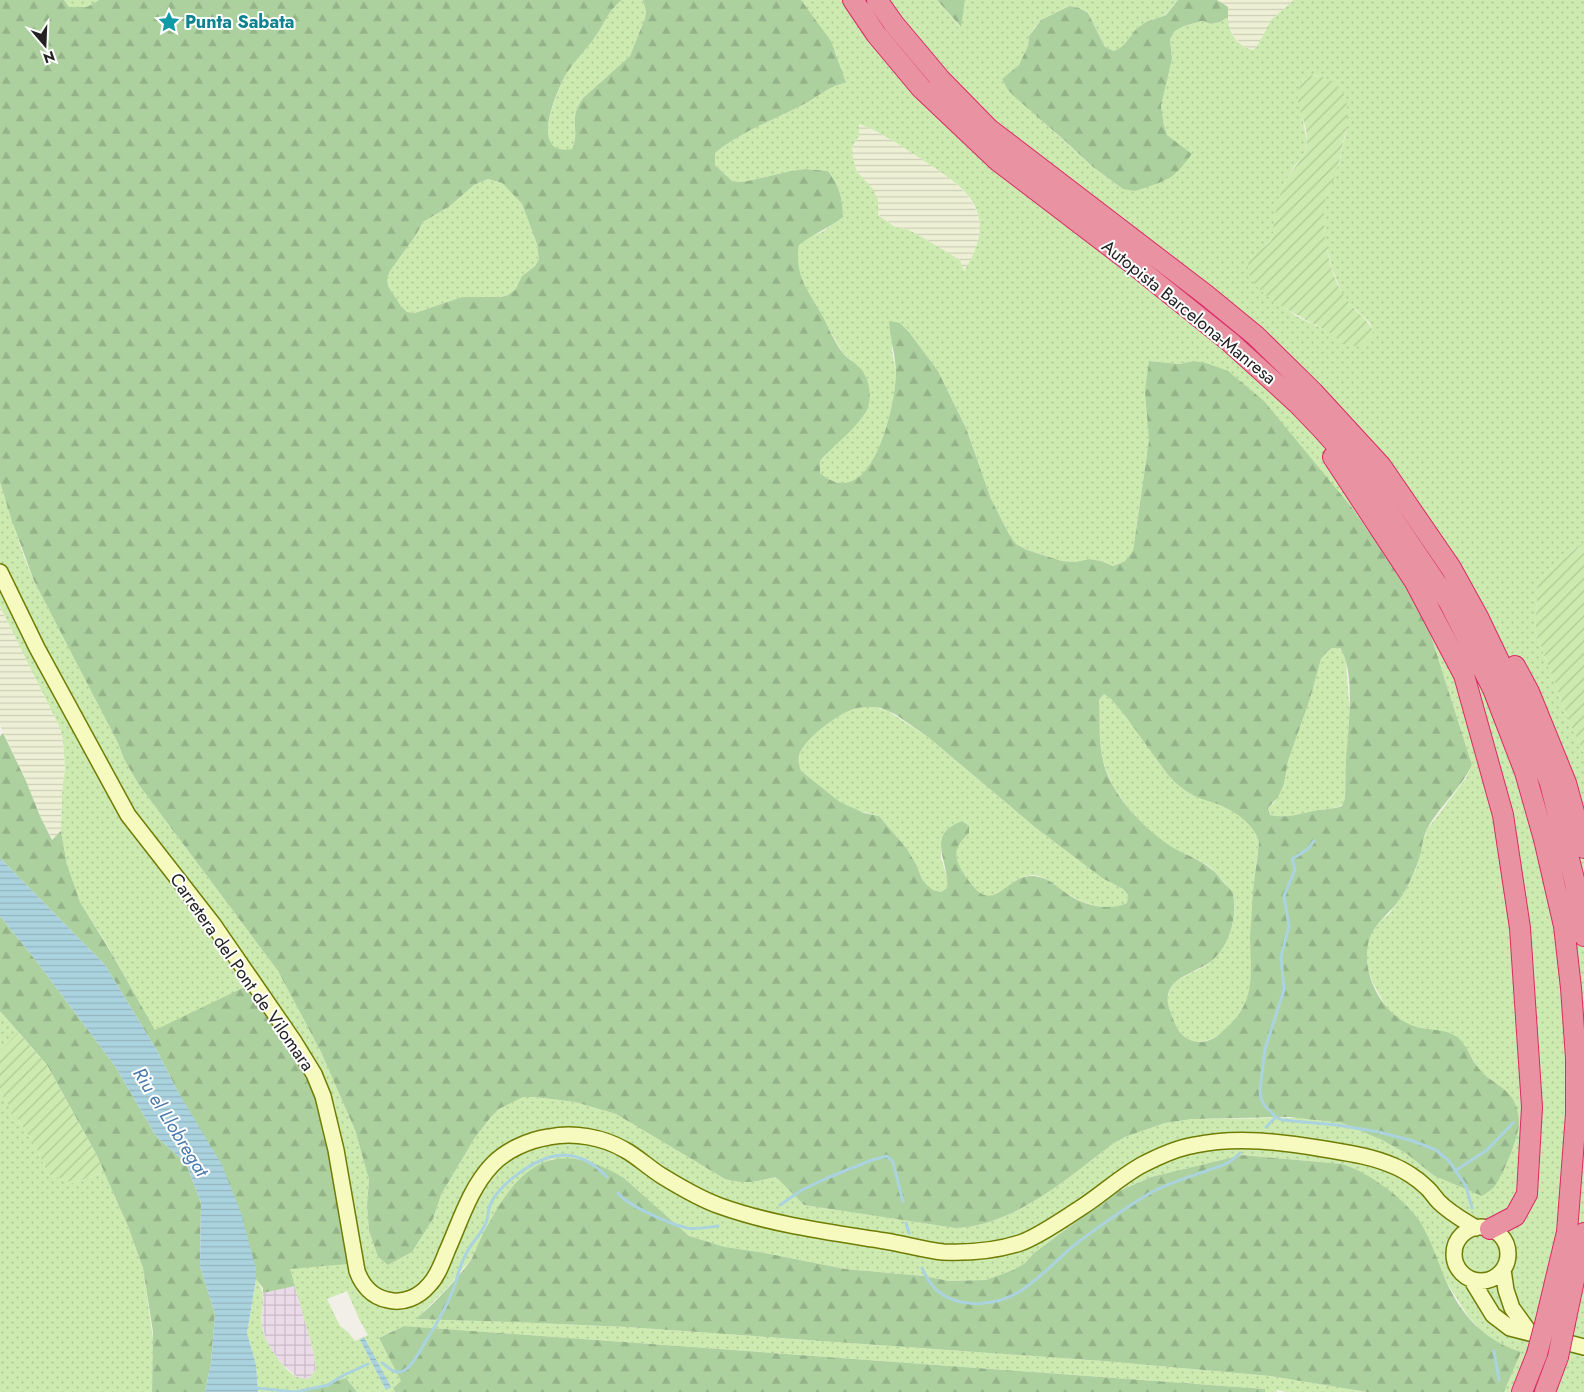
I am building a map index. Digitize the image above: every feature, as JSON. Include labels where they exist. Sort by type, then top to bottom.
[{"type":"highway","name":"Autopista Barcelona-Manresa","points":[[853,0],[876,34],[920,88],[998,161],[1133,264],[1230,342],[1297,403],[1322,429],[1364,476],[1449,602],[1493,689],[1525,772],[1544,839],[1564,926],[1571,988],[1576,1058],[1576,1114],[1567,1232],[1556,1322],[1558,1357],[1546,1392]]},
{"type":"highway","name":"Autopista Barcelona-Manresa","points":[[877,0],[894,24],[941,80],[990,129],[1206,294],[1256,336],[1313,392],[1380,466],[1452,568],[1510,684],[1550,784],[1575,883],[1584,936]]},
{"type":"highway","points":[[1309,417],[1415,582],[1464,675],[1503,815],[1520,928],[1532,1107],[1527,1194],[1515,1216],[1483,1228]]},
{"type":"highway","points":[[1380,466],[1406,488],[1458,560],[1524,683],[1566,783],[1584,848]]},
{"type":"highway","name":"Autopista Barcelona-Manresa","points":[[1522,1392],[1536,1354],[1556,1322],[1584,1233]]},
{"type":"street","name":"Carretera del Pont de Vilomara","points":[[0,572],[37,648],[128,815],[213,924],[293,1040],[314,1074],[323,1096],[336,1150],[356,1271],[364,1286],[376,1296],[391,1301],[407,1300],[423,1291],[431,1283],[439,1270],[470,1198],[479,1181],[494,1163],[516,1148],[530,1142],[551,1136],[573,1134],[596,1138],[624,1149],[662,1176],[715,1204],[736,1211],[789,1225],[906,1244],[940,1252],[973,1252],[996,1249],[1023,1242],[1083,1206],[1117,1180],[1141,1165],[1168,1152],[1215,1142],[1252,1141],[1291,1144],[1364,1155],[1396,1167],[1427,1187],[1440,1203],[1458,1218],[1483,1228]]},
{"type":"street","name":"Carretera del Pont de Vilomara","points":[[1440,1203],[1451,1226],[1455,1245]]},
{"type":"street","points":[[1530,1333],[1512,1308],[1506,1290],[1503,1270],[1507,1258],[1506,1246],[1500,1236],[1483,1228],[1463,1234],[1455,1245],[1454,1256],[1456,1266],[1462,1274],[1471,1280],[1493,1315],[1510,1328],[1584,1347]]},
{"type":"street","points":[[1471,1280],[1488,1280],[1503,1270]]},
{"type":"shaded area","points":[[295,1286],[313,1350],[316,1369],[309,1379],[297,1377],[282,1364],[268,1345],[262,1327],[263,1293]]},
{"type":"green space","points":[[0,0],[64,0],[69,7],[87,7],[99,0],[622,0],[609,14],[593,40],[568,71],[551,110],[548,134],[551,144],[559,149],[572,149],[578,106],[583,98],[630,56],[645,18],[646,11],[643,0],[801,0],[831,41],[846,83],[830,88],[808,102],[737,138],[715,153],[715,165],[732,181],[743,182],[805,169],[828,171],[840,192],[843,217],[799,245],[800,274],[836,343],[844,354],[862,370],[868,383],[870,398],[865,414],[847,435],[820,461],[820,473],[838,482],[853,480],[866,470],[877,452],[885,432],[895,390],[896,367],[889,321],[900,323],[909,332],[938,371],[966,428],[991,499],[1016,544],[1027,550],[1062,561],[1075,562],[1089,559],[1113,566],[1124,562],[1133,551],[1149,440],[1145,391],[1149,361],[1180,364],[1193,361],[1206,363],[1228,371],[1264,401],[1376,539],[1425,617],[1472,765],[1462,782],[1426,831],[1420,856],[1405,891],[1380,921],[1370,937],[1367,958],[1371,980],[1376,990],[1397,1017],[1417,1027],[1445,1032],[1459,1038],[1481,1071],[1512,1098],[1519,1118],[1519,1124],[1506,1166],[1494,1187],[1482,1196],[1433,1175],[1407,1154],[1382,1140],[1342,1123],[1289,1117],[1192,1119],[1165,1123],[1125,1137],[1114,1143],[1040,1198],[998,1219],[977,1225],[955,1228],[804,1205],[776,1177],[745,1182],[725,1179],[616,1114],[575,1102],[523,1097],[499,1109],[490,1118],[474,1139],[441,1195],[433,1219],[412,1252],[388,1265],[378,1257],[369,1231],[367,1205],[369,1180],[355,1130],[321,1052],[278,971],[139,785],[124,759],[118,743],[34,581],[0,482]],"holes":[[[488,179],[502,183],[522,204],[537,244],[539,259],[535,266],[522,276],[515,290],[508,295],[501,297],[462,297],[415,313],[407,312],[388,286],[387,278],[390,271],[423,222],[450,206],[474,185]],[[1332,648],[1340,648],[1348,669],[1350,710],[1345,798],[1342,806],[1336,808],[1288,816],[1270,815],[1268,808],[1278,797],[1284,784],[1288,761],[1310,699],[1321,659]],[[1104,694],[1111,699],[1168,775],[1178,785],[1201,799],[1235,813],[1252,829],[1259,842],[1250,931],[1250,988],[1242,1009],[1235,1019],[1219,1034],[1207,1041],[1192,1041],[1180,1032],[1175,1025],[1170,1011],[1169,992],[1178,980],[1210,962],[1222,949],[1233,922],[1233,894],[1216,873],[1206,865],[1159,838],[1132,812],[1117,792],[1106,771],[1101,753],[1099,700]],[[872,707],[881,708],[895,714],[928,737],[1036,828],[1102,878],[1123,889],[1128,895],[1127,903],[1112,907],[1087,904],[1072,897],[1047,880],[1028,876],[1010,884],[996,894],[989,896],[981,894],[968,880],[957,860],[957,848],[969,833],[969,826],[962,821],[951,827],[944,834],[941,842],[947,888],[941,892],[933,890],[922,879],[907,849],[879,816],[864,813],[840,802],[800,769],[799,755],[808,741],[824,727],[850,710]]]},
{"type":"green space","points":[[64,0],[99,0],[87,7],[69,7]]},
{"type":"green space","points":[[622,0],[643,0],[646,11],[630,56],[583,98],[576,113],[575,136],[572,149],[557,150],[551,145],[548,137],[548,126],[554,103],[565,76],[590,44],[609,14]]},
{"type":"green space","points":[[801,0],[937,0],[960,27],[965,0],[1178,0],[1165,15],[1146,22],[1137,28],[1123,46],[1114,51],[1105,47],[1088,13],[1079,8],[1068,6],[1041,20],[1034,28],[1029,36],[1025,55],[1019,65],[1011,72],[1008,90],[1093,167],[1123,189],[1192,155],[1167,135],[1161,106],[1172,59],[1170,39],[1175,31],[1184,26],[1202,21],[1211,24],[1220,22],[1228,17],[1228,23],[1234,38],[1242,45],[1253,50],[1258,45],[1271,20],[1294,0],[1584,0],[1584,542],[1537,581],[1536,633],[1569,721],[1584,753],[1584,1392],[1504,1392],[1521,1352],[1507,1348],[1485,1335],[1468,1316],[1447,1283],[1421,1224],[1407,1206],[1388,1190],[1342,1164],[1242,1155],[1151,1177],[1115,1193],[1034,1253],[1025,1263],[1013,1270],[986,1280],[949,1281],[924,1276],[845,1269],[725,1247],[689,1236],[624,1178],[590,1162],[576,1159],[551,1159],[502,1201],[471,1259],[447,1288],[416,1319],[627,1327],[1103,1361],[1270,1376],[1367,1392],[1286,1392],[1277,1390],[1277,1392],[1265,1392],[1265,1389],[404,1326],[379,1338],[401,1381],[393,1388],[395,1392],[357,1392],[346,1378],[301,1392],[258,1392],[256,1365],[247,1333],[256,1279],[260,1285],[263,1297],[262,1327],[266,1340],[275,1355],[286,1369],[297,1377],[309,1379],[316,1369],[313,1350],[290,1269],[299,1065],[268,1012],[155,1031],[109,948],[80,902],[68,871],[61,831],[65,768],[60,728],[0,606],[0,482],[24,557],[34,581],[118,743],[124,759],[139,785],[278,971],[321,1052],[355,1130],[369,1180],[367,1205],[369,1231],[378,1257],[388,1265],[412,1252],[433,1219],[441,1195],[474,1139],[490,1118],[499,1109],[522,1097],[575,1102],[616,1114],[725,1179],[745,1182],[776,1177],[804,1205],[955,1228],[977,1225],[998,1219],[1040,1198],[1114,1143],[1125,1137],[1165,1123],[1192,1119],[1302,1118],[1342,1123],[1382,1140],[1407,1154],[1433,1175],[1506,1165],[1510,1152],[1503,1089],[1479,1070],[1464,1044],[1453,1035],[1417,1027],[1405,1023],[1395,1016],[1386,1007],[1369,973],[1367,946],[1370,933],[1389,914],[1404,893],[1416,869],[1426,831],[1466,778],[1472,765],[1425,617],[1376,539],[1353,509],[1193,361],[1180,364],[1150,361],[1149,440],[1133,551],[1124,562],[1113,566],[1089,559],[1075,562],[1062,561],[1027,550],[1016,544],[991,499],[966,428],[938,371],[900,323],[892,349],[896,372],[895,391],[885,432],[877,453],[866,470],[853,481],[838,483],[820,473],[820,461],[861,419],[867,381],[861,370],[843,353],[807,292],[798,269],[799,245],[843,217],[840,192],[828,171],[805,169],[743,182],[732,181],[715,165],[715,153],[749,131],[808,102],[830,88],[846,83],[836,53]],"holes":[[[1310,75],[1319,76],[1346,132],[1339,163],[1323,209],[1325,241],[1332,268],[1342,294],[1370,323],[1373,332],[1335,335],[1296,316],[1256,285],[1251,258],[1265,247],[1272,238],[1284,184],[1305,151],[1307,141],[1301,111],[1302,82]],[[859,124],[874,130],[933,166],[962,189],[972,202],[979,216],[980,232],[975,250],[964,271],[960,260],[917,234],[895,227],[878,215],[878,200],[873,189],[857,172],[853,159],[852,147],[859,136]],[[347,1291],[368,1335],[355,1341],[340,1326],[327,1299]],[[365,1338],[386,1390],[360,1340]]]},
{"type":"green space","points":[[937,0],[965,0],[961,27]]},
{"type":"green space","points":[[1178,0],[1217,0],[1228,7],[1228,17],[1220,22],[1211,24],[1202,21],[1184,26],[1175,31],[1170,39],[1172,59],[1161,106],[1164,125],[1167,135],[1192,154],[1171,177],[1135,191],[1123,189],[1093,167],[1016,98],[1008,90],[1002,79],[1019,65],[1028,46],[1029,36],[1041,20],[1069,6],[1079,8],[1088,13],[1105,47],[1114,51],[1123,46],[1137,28],[1146,22],[1166,15]]},
{"type":"green space","points":[[1217,0],[1294,0],[1271,20],[1258,45],[1253,50],[1245,47],[1234,37]]},
{"type":"green space","points":[[1310,75],[1324,78],[1334,83],[1346,98],[1346,131],[1336,173],[1325,201],[1324,222],[1327,250],[1336,280],[1347,300],[1368,323],[1373,332],[1370,341],[1356,346],[1343,344],[1333,335],[1270,298],[1251,279],[1248,268],[1248,263],[1253,256],[1271,240],[1282,189],[1306,147],[1306,132],[1298,98],[1302,83]]},
{"type":"green space","points":[[859,123],[893,140],[948,176],[966,194],[979,217],[981,230],[974,255],[964,272],[960,260],[917,234],[895,227],[878,214],[878,200],[857,172],[853,159],[852,147],[859,136]]},
{"type":"green space","points":[[488,179],[502,183],[522,204],[537,244],[539,259],[535,266],[522,276],[515,290],[508,295],[501,297],[462,297],[415,313],[407,312],[388,286],[387,278],[390,271],[423,222],[450,206],[474,185]]},
{"type":"green space","points":[[1584,542],[1584,753],[1569,721],[1536,633],[1536,626],[1537,581]]},
{"type":"green space","points":[[0,606],[60,728],[63,740],[65,768],[61,831],[53,840],[40,816],[0,725]]},
{"type":"green space","points":[[1332,648],[1339,648],[1344,654],[1346,662],[1350,716],[1345,798],[1342,805],[1333,808],[1288,816],[1270,815],[1268,808],[1274,803],[1284,784],[1288,761],[1310,699],[1321,659]]},
{"type":"green space","points":[[1104,694],[1111,699],[1131,723],[1175,782],[1195,796],[1235,813],[1252,829],[1259,842],[1250,935],[1252,972],[1249,993],[1244,1006],[1233,1021],[1217,1036],[1208,1040],[1199,1042],[1190,1040],[1181,1033],[1174,1022],[1168,997],[1174,984],[1205,966],[1222,948],[1233,922],[1233,894],[1211,868],[1168,845],[1149,830],[1117,792],[1106,770],[1101,752],[1099,700]]},
{"type":"green space","points":[[874,707],[888,711],[928,737],[1036,828],[1102,878],[1123,889],[1128,895],[1127,903],[1112,907],[1090,904],[1061,890],[1043,877],[1030,875],[1017,880],[1000,892],[986,897],[966,878],[956,859],[958,847],[969,833],[941,842],[941,858],[948,880],[947,888],[941,892],[933,890],[922,879],[907,849],[879,816],[856,810],[840,802],[800,771],[799,755],[808,741],[824,727],[850,710]]},
{"type":"green space","points":[[3,733],[52,840],[61,831],[67,865],[80,902],[155,1030],[249,985],[268,1012],[316,1098],[332,1152],[348,1264],[290,1269],[295,1286],[263,1293],[263,1288],[256,1279],[256,1269],[177,1090],[156,1049],[105,965],[0,858],[0,736]]},
{"type":"green space","points":[[0,916],[115,1066],[156,1136],[186,1163],[201,1203],[200,1266],[215,1314],[211,1363],[205,1392],[152,1392],[153,1332],[143,1268],[127,1224],[96,1154],[47,1065],[0,1011]]},
{"type":"green space","points":[[0,1011],[18,1032],[0,1051]]},
{"type":"green space","points":[[18,1032],[47,1065],[104,1172],[73,1183],[48,1174],[35,1145],[0,1092],[0,1051]]},
{"type":"green space","points":[[0,1092],[35,1145],[48,1174],[73,1183],[104,1172],[127,1224],[143,1268],[153,1339],[152,1392],[0,1392]]},
{"type":"green space","points":[[1242,1155],[1342,1164],[1375,1180],[1398,1197],[1422,1225],[1446,1281],[1467,1316],[1485,1334],[1521,1352],[1504,1392],[1367,1392],[1270,1376],[1103,1361],[627,1327],[415,1319],[437,1300],[468,1265],[502,1201],[515,1184],[529,1171],[544,1162],[561,1158],[580,1160],[601,1166],[624,1178],[689,1236],[725,1247],[845,1269],[924,1276],[949,1281],[986,1280],[1013,1270],[1025,1263],[1034,1253],[1115,1193],[1151,1177]]},
{"type":"green space","points":[[404,1326],[1265,1389],[1265,1392],[395,1392],[393,1388],[401,1381],[379,1338]]},
{"type":"green space","points":[[346,1378],[357,1392],[301,1392]]},
{"type":"water","name":"Riu el Llobregat","points":[[0,858],[105,965],[156,1049],[177,1090],[222,1165],[241,1213],[256,1269],[247,1333],[256,1365],[258,1392],[205,1392],[211,1363],[215,1314],[200,1266],[201,1203],[186,1163],[156,1136],[115,1066],[0,916]]},
{"type":"water","points":[[364,1337],[391,1387],[386,1390],[360,1340]]},
{"type":"waterway","points":[[1314,841],[1308,849],[1292,859],[1295,870],[1284,896],[1289,926],[1281,957],[1284,990],[1265,1049],[1260,1090],[1264,1105],[1276,1117],[1282,1120],[1337,1125],[1379,1132],[1413,1141],[1436,1150],[1449,1161],[1466,1186],[1472,1208]]},
{"type":"waterway","points":[[1266,1127],[1276,1117]]},
{"type":"waterway","points":[[1455,1171],[1487,1150],[1513,1123]]},
{"type":"waterway","points":[[922,1268],[936,1290],[958,1301],[979,1304],[1010,1297],[1034,1281],[1077,1243],[1150,1193],[1184,1178],[1221,1166],[1231,1161],[1240,1153]]},
{"type":"waterway","points":[[382,1363],[393,1371],[401,1372],[415,1360],[446,1306],[463,1259],[486,1222],[491,1203],[501,1189],[516,1175],[542,1160],[558,1155],[566,1155],[581,1158],[607,1177]]},
{"type":"waterway","points":[[780,1205],[802,1190],[827,1178],[887,1156],[893,1162],[903,1202]]},
{"type":"waterway","points":[[618,1193],[640,1209],[680,1226],[695,1229],[718,1226]]},
{"type":"waterway","points":[[906,1223],[909,1233]]},
{"type":"waterway","points":[[1494,1351],[1499,1380]]},
{"type":"waterway","points":[[255,1388],[296,1392],[328,1385],[368,1364]]},
{"type":"place","name":"Punta Sabata","points":[[169,22]]}]
